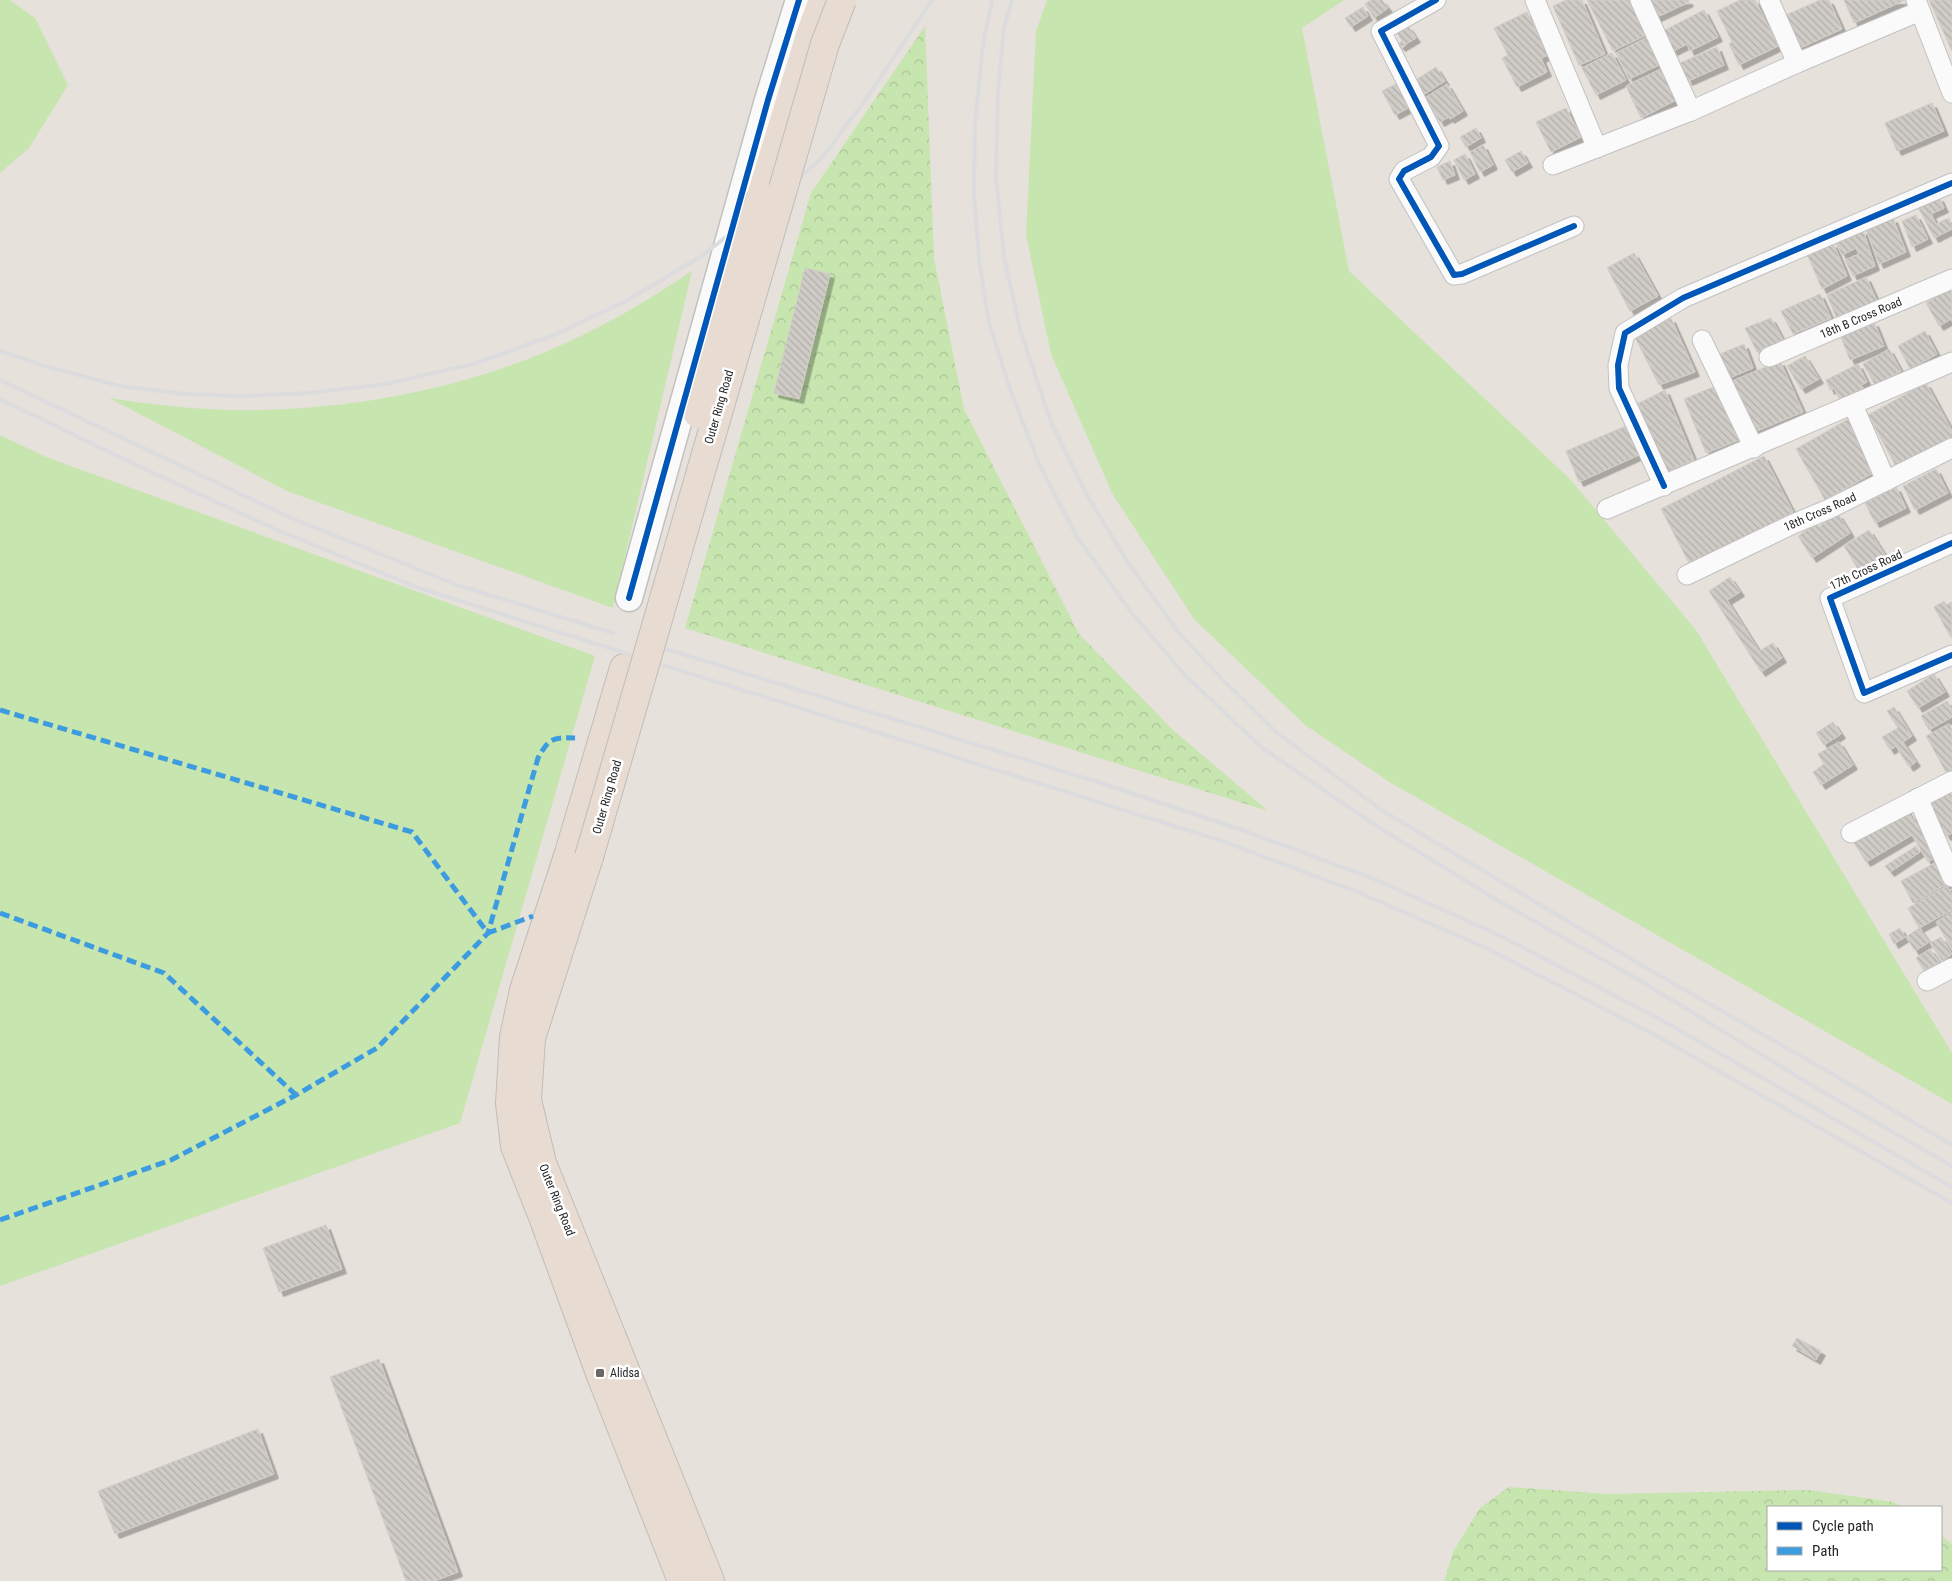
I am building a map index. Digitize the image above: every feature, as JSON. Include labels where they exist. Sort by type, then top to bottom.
[{"type":"highway","name":"Outer Ring Road","points":[[710,1581],[542,1163],[527,1100],[531,1038],[579,855],[624,668],[658,565],[725,311],[810,35],[823,0]]},
{"type":"highway","name":"Outer Ring Road","points":[[682,1581],[600,1373],[515,1146],[510,1104],[514,1036],[524,990],[579,855],[825,44],[842,0]]},
{"type":"street","points":[[629,598],[768,100],[800,0]]},
{"type":"street","points":[[1436,0],[1381,32],[1439,146],[1432,156],[1404,171],[1399,179],[1454,275],[1462,274],[1574,226]]},
{"type":"street","points":[[1535,0],[1597,148]]},
{"type":"street","points":[[1640,0],[1691,111]]},
{"type":"street","points":[[1769,0],[1797,63]]},
{"type":"street","points":[[1553,165],[1691,111],[1918,6],[1952,93]]},
{"type":"street","points":[[1664,486],[1618,388],[1618,365],[1625,333],[1683,298],[1952,183]]},
{"type":"street","name":"18th B Cross Road","points":[[1769,357],[1952,279]]},
{"type":"street","points":[[1702,340],[1754,448]]},
{"type":"street","points":[[1607,509],[1754,448],[1952,362]]},
{"type":"street","points":[[1853,405],[1886,481]]},
{"type":"street","name":"18th Cross Road","points":[[1687,575],[1793,524],[1829,510],[1952,448]]},
{"type":"street","name":"17th Cross Road","points":[[1952,544],[1830,598],[1864,693],[1952,655]]},
{"type":"street","points":[[1851,833],[1952,781]]},
{"type":"street","points":[[1918,798],[1952,877]]},
{"type":"street","points":[[1927,981],[1952,968]]},
{"type":"green space","points":[[0,0],[10,0],[35,18],[68,85],[29,148],[0,173]]},
{"type":"green space","points":[[1047,0],[1344,0],[1302,28],[1349,271],[1570,479],[1696,630],[1952,1053],[1952,1104],[1391,783],[1305,725],[1194,619],[1113,495],[1051,354],[1026,235],[1036,31]]},
{"type":"green space","points":[[925,26],[934,258],[964,409],[1079,634],[1173,730],[1268,811],[685,628],[811,193]]},
{"type":"green space","points":[[692,271],[613,608],[287,491],[109,398],[184,407],[259,410],[342,404],[424,390],[504,368],[543,353],[610,321]]},
{"type":"green space","points":[[0,435],[46,457],[595,656],[460,1123],[0,1286]]},
{"type":"green space","points":[[1509,1487],[1609,1494],[1808,1490],[1894,1502],[1900,1506],[1767,1506],[1767,1571],[1942,1571],[1942,1536],[1952,1544],[1952,1581],[1444,1581],[1454,1550],[1480,1508]]},
{"type":"building","points":[[1371,0],[1382,0],[1388,8],[1374,18],[1365,4]]},
{"type":"building","points":[[1566,0],[1582,0],[1605,54],[1579,65],[1553,6]]},
{"type":"building","points":[[1587,0],[1629,0],[1646,35],[1613,51]]},
{"type":"building","points":[[1652,0],[1688,0],[1689,2],[1653,19],[1646,3]]},
{"type":"building","points":[[1740,0],[1755,0],[1778,46],[1739,65],[1729,44],[1732,42],[1717,11]]},
{"type":"building","points":[[1820,0],[1829,0],[1842,29],[1798,49],[1784,16]]},
{"type":"building","points":[[1844,0],[1905,0],[1854,23]]},
{"type":"building","points":[[1929,0],[1952,0],[1952,51]]},
{"type":"building","points":[[1363,7],[1368,16],[1351,27],[1345,18]]},
{"type":"building","points":[[1704,10],[1718,37],[1690,51],[1687,44],[1673,51],[1663,31]]},
{"type":"building","points":[[1527,12],[1548,55],[1541,58],[1547,72],[1517,87],[1502,58],[1508,55],[1494,28]]},
{"type":"building","points":[[1408,26],[1416,38],[1401,47],[1398,44],[1402,41],[1397,33]]},
{"type":"building","points":[[1646,38],[1659,65],[1629,79],[1616,53]]},
{"type":"building","points":[[1717,47],[1724,65],[1688,81],[1680,63]]},
{"type":"building","points":[[1612,53],[1626,80],[1596,95],[1582,68]]},
{"type":"building","points":[[1436,67],[1445,81],[1423,95],[1414,81]]},
{"type":"building","points":[[1663,68],[1678,99],[1641,118],[1626,86]]},
{"type":"building","points":[[1398,83],[1410,107],[1395,115],[1382,91]]},
{"type":"building","points":[[1447,84],[1463,111],[1450,119],[1449,117],[1440,122],[1425,98]]},
{"type":"building","points":[[1932,103],[1944,131],[1897,151],[1885,123]]},
{"type":"building","points":[[1566,108],[1581,137],[1551,152],[1536,122]]},
{"type":"building","points":[[1476,128],[1481,138],[1466,147],[1460,137]]},
{"type":"building","points":[[1483,145],[1493,165],[1480,172],[1470,152]]},
{"type":"building","points":[[1521,151],[1528,163],[1512,172],[1505,160]]},
{"type":"building","points":[[1465,154],[1475,174],[1464,180],[1454,160]]},
{"type":"building","points":[[1450,161],[1455,175],[1443,180],[1437,167]]},
{"type":"building","points":[[1939,197],[1944,208],[1931,214],[1936,224],[1949,218],[1952,229],[1934,238],[1918,207]]},
{"type":"building","points":[[1916,215],[1928,239],[1912,247],[1902,221]]},
{"type":"building","points":[[1893,218],[1906,252],[1879,264],[1866,229]]},
{"type":"building","points":[[1863,230],[1875,266],[1853,276],[1845,260],[1859,254],[1856,248],[1842,255],[1835,241]]},
{"type":"building","points":[[1833,243],[1847,276],[1822,289],[1807,254]]},
{"type":"building","points":[[1634,253],[1658,296],[1630,311],[1607,268]]},
{"type":"building","points":[[805,268],[830,274],[799,399],[774,393]]},
{"type":"building","points":[[1866,277],[1877,301],[1836,317],[1827,295]]},
{"type":"building","points":[[1951,288],[1952,322],[1951,319],[1939,326],[1926,303]]},
{"type":"building","points":[[1820,294],[1831,318],[1793,334],[1781,311]]},
{"type":"building","points":[[1671,318],[1695,372],[1659,385],[1635,337]]},
{"type":"building","points":[[1771,318],[1783,340],[1757,352],[1745,328]]},
{"type":"building","points":[[1874,322],[1884,346],[1850,360],[1840,335]]},
{"type":"building","points":[[1925,331],[1937,354],[1910,369],[1898,346]]},
{"type":"building","points":[[1744,344],[1753,368],[1729,378],[1720,354]]},
{"type":"building","points":[[1889,349],[1901,371],[1875,385],[1863,364]]},
{"type":"building","points":[[1805,356],[1819,379],[1801,389],[1787,366]]},
{"type":"building","points":[[1780,361],[1803,412],[1752,433],[1730,382]]},
{"type":"building","points":[[1858,364],[1867,382],[1861,385],[1863,388],[1840,400],[1834,388],[1830,390],[1826,380]]},
{"type":"building","points":[[1926,383],[1952,431],[1952,440],[1898,470],[1868,415]]},
{"type":"building","points":[[1718,385],[1741,439],[1706,453],[1684,399]]},
{"type":"building","points":[[1665,390],[1694,460],[1664,473],[1633,406]]},
{"type":"building","points":[[1848,419],[1878,470],[1825,500],[1796,449]]},
{"type":"building","points":[[1631,424],[1641,454],[1579,482],[1566,451]]},
{"type":"building","points":[[1764,456],[1793,512],[1690,565],[1661,509]]},
{"type":"building","points":[[1936,469],[1948,493],[1915,510],[1903,486]]},
{"type":"building","points":[[1896,487],[1906,508],[1875,523],[1865,503]]},
{"type":"building","points":[[1838,514],[1850,533],[1812,558],[1798,536],[1816,524],[1818,527]]},
{"type":"building","points":[[1869,530],[1888,560],[1862,576],[1844,546]]},
{"type":"building","points":[[1730,577],[1740,592],[1727,600],[1759,651],[1773,643],[1782,658],[1761,672],[1709,591]]},
{"type":"building","points":[[1944,601],[1946,605],[1952,602],[1951,638],[1934,607]]},
{"type":"building","points":[[1934,674],[1945,692],[1918,708],[1907,691]]},
{"type":"building","points":[[1947,701],[1952,709],[1952,717],[1929,730],[1921,716]]},
{"type":"building","points":[[1894,707],[1912,736],[1903,742],[1916,762],[1909,767],[1896,746],[1890,750],[1882,737],[1898,728],[1887,711]]},
{"type":"building","points":[[1833,722],[1841,734],[1824,745],[1816,733]]},
{"type":"building","points":[[1949,724],[1952,730],[1952,772],[1947,774],[1926,736]]},
{"type":"building","points":[[1839,742],[1853,765],[1821,785],[1813,772],[1824,764],[1818,754]]},
{"type":"building","points":[[1950,792],[1952,796],[1952,833],[1946,836],[1929,803]]},
{"type":"building","points":[[1904,806],[1913,820],[1920,815],[1931,834],[1925,838],[1936,857],[1928,862],[1912,835],[1866,862],[1851,838]]},
{"type":"building","points":[[1916,846],[1920,852],[1890,872],[1885,866]]},
{"type":"building","points":[[1940,860],[1952,881],[1913,903],[1901,881]]},
{"type":"building","points":[[1947,886],[1952,895],[1952,910],[1919,928],[1908,908]]},
{"type":"building","points":[[1952,912],[1952,949],[1936,922]]},
{"type":"building","points":[[1900,928],[1905,937],[1894,944],[1889,934]]},
{"type":"building","points":[[1919,928],[1929,942],[1915,951],[1906,937]]},
{"type":"building","points":[[1941,937],[1952,954],[1942,961],[1930,943]]},
{"type":"building","points":[[1930,949],[1939,962],[1924,971],[1916,958]]},
{"type":"building","points":[[326,1225],[342,1269],[279,1292],[263,1248]]},
{"type":"building","points":[[1797,1338],[1821,1351],[1816,1360],[1792,1346]]},
{"type":"building","points":[[379,1359],[458,1572],[434,1581],[406,1581],[330,1377]]},
{"type":"building","points":[[258,1429],[274,1474],[115,1534],[98,1491]]},
{"type":"railway","points":[[0,351],[44,366],[120,386],[185,394],[243,396],[309,393],[386,384],[477,363],[554,335],[628,300],[700,257],[777,198],[822,158],[869,95],[932,0]]},
{"type":"railway","points":[[992,0],[983,45],[975,125],[974,192],[979,259],[989,323],[1011,392],[1039,464],[1077,537],[1131,612],[1184,674],[1261,747],[1375,825],[1502,903],[1639,980],[1818,1089],[1952,1166]]},
{"type":"railway","points":[[1012,0],[1004,28],[998,90],[996,178],[1004,257],[1021,333],[1050,420],[1088,497],[1127,561],[1179,633],[1276,732],[1383,811],[1643,966],[1829,1072],[1952,1145]]},
{"type":"railway","points":[[0,380],[291,518],[457,585],[613,633]]},
{"type":"railway","points":[[0,399],[277,530],[419,588],[1225,842],[1360,893],[1484,947],[1655,1035],[1952,1203]]},
{"type":"railway","points":[[653,645],[1101,783],[1242,830],[1372,878],[1501,936],[1667,1023],[1952,1187]]},
{"type":"marked path","points":[[0,710],[412,832],[488,933],[533,916]]},
{"type":"marked path","points":[[0,1220],[171,1160],[296,1095],[377,1048],[488,933],[538,758],[545,746],[552,740],[575,738]]},
{"type":"marked path","points":[[0,913],[164,973],[296,1095]]},
{"type":"cycle path","points":[[629,598],[768,100],[799,0]]},
{"type":"cycle path","points":[[1436,0],[1381,31],[1439,146],[1431,157],[1404,171],[1399,179],[1454,275],[1462,274],[1574,226]]},
{"type":"cycle path","points":[[1664,486],[1619,388],[1618,365],[1625,333],[1683,298],[1952,183]]},
{"type":"cycle path","points":[[1952,543],[1830,598],[1864,693],[1952,655]]},
{"type":"place","name":"Alidsa","points":[[600,1373]]}]
